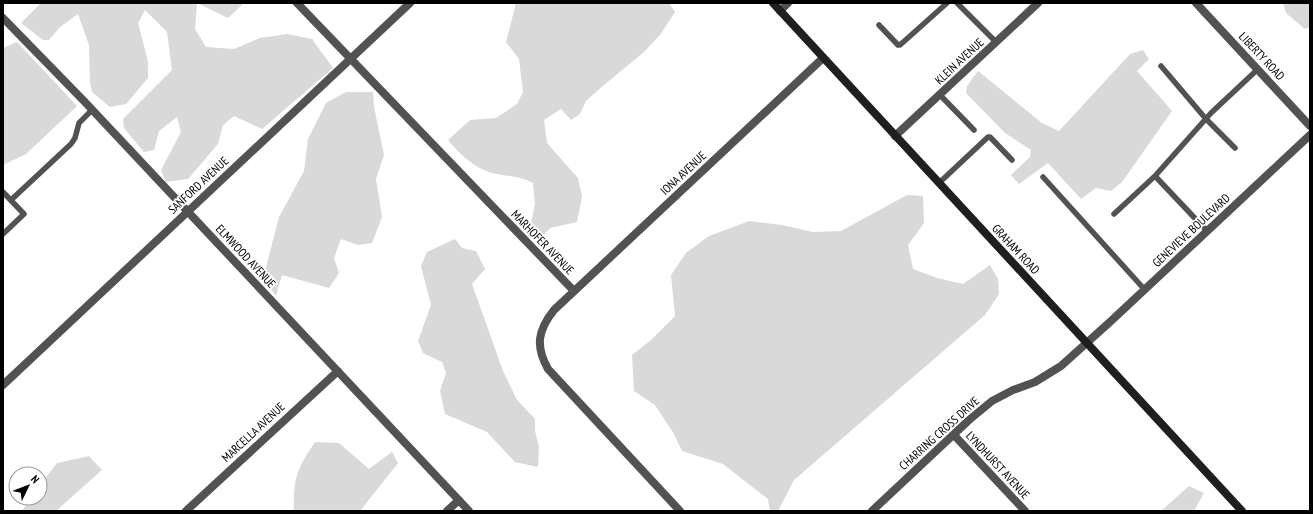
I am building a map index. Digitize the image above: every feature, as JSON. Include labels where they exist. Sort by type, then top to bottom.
[{"type":"main road","name":"GRAHAM ROAD","points":[[773,3],[1242,511]]},
{"type":"street","name":"MARHOFER AVENUE","points":[[297,3],[574,291],[545,322],[541,333],[539,347],[542,359],[548,369],[680,511]]},
{"type":"street","name":"SANFORD AVENUE","points":[[3,385],[410,3]]},
{"type":"street","points":[[780,11],[788,3]]},
{"type":"street","name":"KLEIN AVENUE","points":[[895,136],[1038,3]]},
{"type":"street","name":"LIBERTY ROAD","points":[[1196,3],[1310,126]]},
{"type":"street","name":"ELMWOOD AVENUE","points":[[3,18],[188,211],[469,511]]},
{"type":"street","name":"IONA AVENUE","points":[[574,291],[823,58]]},
{"type":"street","name":"GENEVIEVE BOULEVARD","points":[[1087,343],[1310,134]]},
{"type":"street","name":"CHARRING CROSS DRIVE","points":[[872,511],[992,401],[1049,375],[1087,343]]},
{"type":"street","name":"MARCELLA AVENUE","points":[[186,511],[338,371]]},
{"type":"street","name":"LYNDHURST AVENUE","points":[[954,435],[1025,511]]},
{"type":"street","points":[[447,511],[459,500]]},
{"type":"lane","points":[[879,26],[898,45],[900,45],[947,3]]},
{"type":"lane","points":[[957,3],[996,42]]},
{"type":"lane","points":[[1161,66],[1206,119],[1235,148]]},
{"type":"lane","points":[[1114,214],[1155,176],[1206,119],[1258,69]]},
{"type":"lane","points":[[940,95],[974,130]]},
{"type":"lane","points":[[11,200],[71,144],[75,138],[79,123],[92,110]]},
{"type":"lane","points":[[939,182],[988,137],[990,137],[1012,160]]},
{"type":"lane","points":[[1155,176],[1207,231]]},
{"type":"lane","points":[[1043,177],[1145,290]]},
{"type":"lane","points":[[3,192],[24,214],[3,234]]},
{"type":"shaded area","points":[[41,3],[197,3],[195,29],[206,47],[234,49],[260,38],[287,34],[312,39],[333,68],[262,129],[234,116],[223,125],[218,144],[188,179],[166,182],[161,170],[181,132],[177,117],[159,131],[154,150],[144,152],[124,128],[123,119],[172,70],[167,32],[145,10],[138,23],[148,61],[148,78],[126,104],[110,107],[92,92],[90,82],[89,45],[78,14],[60,27],[49,40],[43,40],[21,23]]},
{"type":"shaded area","points":[[197,3],[244,3],[228,18]]},
{"type":"shaded area","points":[[516,3],[669,3],[675,12],[660,35],[644,52],[586,101],[580,114],[571,120],[561,109],[544,120],[547,143],[578,178],[582,196],[577,222],[550,228],[539,240],[531,223],[535,204],[533,183],[521,178],[492,173],[480,168],[465,158],[448,140],[470,120],[496,118],[517,104],[523,92],[519,59],[506,42]]},
{"type":"shaded area","points":[[1283,3],[1310,3],[1310,27],[1305,29],[1286,13]]},
{"type":"shaded area","points":[[17,42],[77,106],[26,154],[3,165],[3,48]]},
{"type":"shaded area","points":[[1143,50],[1149,59],[1137,71],[1172,111],[1122,182],[1111,191],[1096,188],[1081,199],[1048,163],[1019,184],[1011,175],[1030,157],[1031,150],[1005,133],[966,93],[967,86],[978,71],[1042,123],[1059,131],[1130,54]]},
{"type":"shaded area","points":[[346,92],[373,92],[374,107],[384,155],[376,179],[382,217],[372,243],[358,245],[341,239],[334,258],[339,273],[329,288],[282,275],[276,296],[263,279],[279,217],[304,171],[308,139],[326,103]]},
{"type":"shaded area","points":[[907,195],[923,196],[924,223],[908,245],[913,269],[937,278],[963,284],[990,265],[998,279],[999,294],[985,315],[794,480],[778,511],[770,511],[768,499],[723,464],[682,451],[674,434],[655,405],[634,391],[632,355],[651,340],[675,316],[671,275],[686,253],[709,236],[749,221],[782,225],[813,232],[841,231]]},
{"type":"shaded area","points":[[455,239],[462,248],[476,251],[485,269],[472,284],[503,371],[517,400],[535,419],[535,431],[539,447],[538,467],[515,462],[487,432],[445,414],[440,391],[446,373],[442,362],[423,353],[418,341],[431,305],[421,266],[427,252]]},
{"type":"shaded area","points":[[315,442],[339,443],[369,469],[392,452],[398,463],[360,511],[294,511],[294,490],[297,474]]},
{"type":"shaded area","points":[[89,456],[102,470],[56,511],[22,511],[25,506],[48,506],[48,475],[57,463]]},
{"type":"shaded area","points":[[1189,486],[1204,493],[1194,511],[1161,511]]}]
